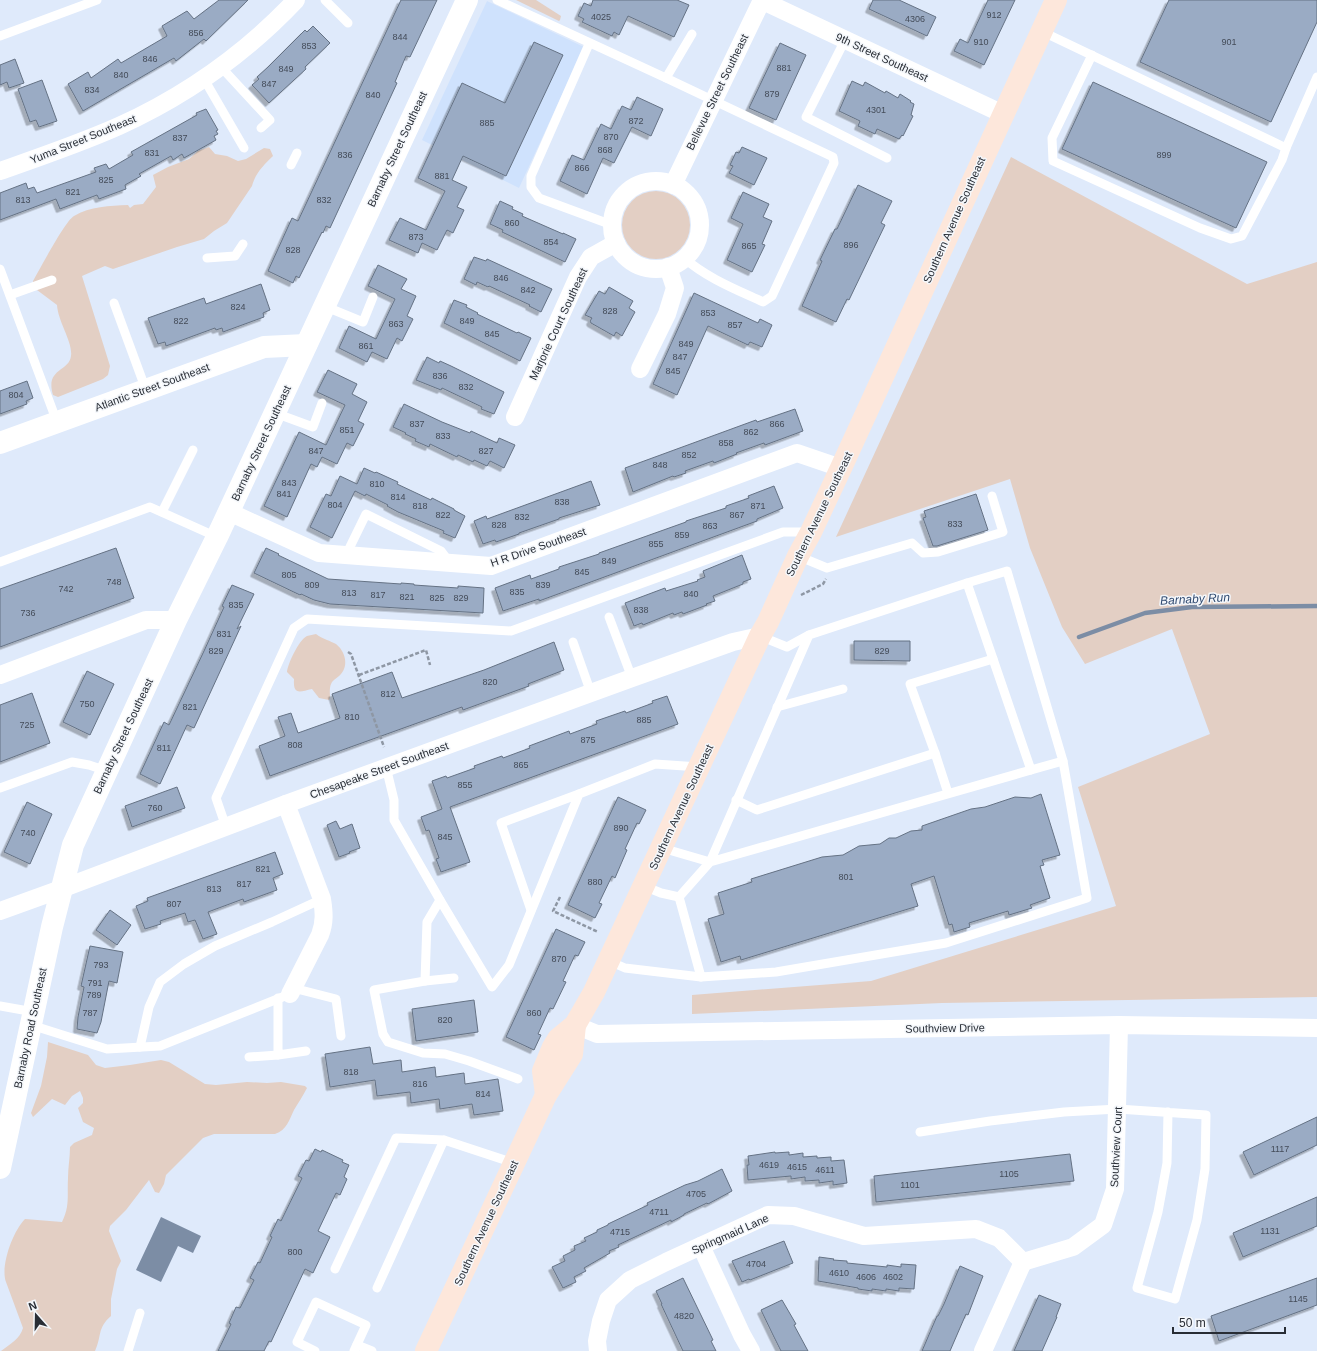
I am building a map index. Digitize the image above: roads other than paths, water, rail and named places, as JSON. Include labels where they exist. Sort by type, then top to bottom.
[{"type":"main road","name":"Southern Avenue Southeast","points":[[426,1351],[546,1095],[572,1054],[575,1025],[594,992],[609,961],[760,636],[811,532],[1056,0]]},
{"type":"street","name":"Yuma Street Southeast","points":[[0,171],[118,126],[168,101],[221,67],[272,25],[296,0]]},
{"type":"street","name":"Barnaby Street Southeast","points":[[61,889],[73,846],[176,620],[229,512],[467,0]]},
{"type":"street","name":"9th Street Southeast","points":[[761,0],[1003,114]]},
{"type":"street","name":"Bellevue Street Southeast","points":[[673,185],[761,0]]},
{"type":"street","points":[[662,182],[673,185],[687,194],[693,202],[698,215],[699,230],[697,240],[684,258],[668,267],[649,268],[637,264],[628,259],[622,253],[616,243],[612,225],[614,211],[624,194],[639,184],[662,182]]},
{"type":"street","name":"Marjorie Court Southeast","points":[[515,417],[578,277],[591,257],[616,243]]},
{"type":"street","points":[[640,369],[667,314],[675,288],[668,267]]},
{"type":"street","name":"Atlantic Street Southeast","points":[[0,443],[264,347],[306,345]]},
{"type":"street","name":"H R Drive Southeast","points":[[229,512],[319,553],[491,566],[797,453],[841,468]]},
{"type":"street","points":[[0,675],[146,620],[176,620]]},
{"type":"street","name":"Chesapeake Street Southeast","points":[[0,911],[386,767],[733,642],[760,636]]},
{"type":"street","points":[[286,804],[322,899],[324,915],[322,928],[287,993]]},
{"type":"street","name":"Barnaby Road Southeast","points":[[0,1168],[61,889]]},
{"type":"street","name":"Southview Drive","points":[[575,1025],[597,1034],[1119,1026],[1317,1028]]},
{"type":"street","name":"Southview Court","points":[[1023,1262],[1073,1247],[1103,1225],[1115,1189],[1119,1026]]},
{"type":"street","name":"Springmaid Lane","points":[[598,1351],[597,1341],[601,1321],[608,1300],[630,1280],[768,1215],[794,1216],[864,1236],[976,1229],[999,1238],[1023,1262]]},
{"type":"street","points":[[701,1246],[742,1335],[751,1351]]},
{"type":"street","points":[[983,1351],[1023,1262]]},
{"type":"lane","points":[[0,36],[97,0]]},
{"type":"lane","points":[[325,0],[348,23]]},
{"type":"lane","points":[[497,0],[833,157],[834,164],[772,296],[763,302],[727,286],[697,270],[684,258]]},
{"type":"lane","points":[[1041,31],[1286,148]]},
{"type":"lane","points":[[666,78],[692,34]]},
{"type":"lane","points":[[845,40],[806,117],[887,158]]},
{"type":"lane","points":[[589,44],[531,176],[531,187],[538,198],[612,225]]},
{"type":"lane","points":[[1092,56],[1052,138],[1053,161],[1200,228],[1231,239],[1242,236],[1282,160],[1317,77]]},
{"type":"lane","points":[[221,67],[270,120],[261,128]]},
{"type":"lane","points":[[204,79],[244,148]]},
{"type":"lane","points":[[291,164],[298,153]]},
{"type":"lane","points":[[208,258],[235,256],[243,244]]},
{"type":"lane","points":[[0,269],[57,422]]},
{"type":"lane","points":[[10,295],[52,280]]},
{"type":"lane","points":[[324,306],[363,322],[373,297]]},
{"type":"lane","points":[[114,303],[146,390]]},
{"type":"lane","points":[[274,413],[313,428],[322,403]]},
{"type":"lane","points":[[162,512],[193,450]]},
{"type":"lane","points":[[798,556],[827,568],[912,543],[923,553],[938,552],[1003,532],[992,496]]},
{"type":"lane","points":[[0,562],[150,507],[217,537]]},
{"type":"lane","points":[[346,555],[366,514],[442,551],[450,562]]},
{"type":"lane","points":[[226,827],[216,798],[294,628],[307,619],[511,631],[783,532],[811,532]]},
{"type":"lane","points":[[609,961],[625,968],[701,977],[776,972],[946,943],[1087,898],[1062,761],[1007,571],[808,635],[787,647],[760,636]]},
{"type":"lane","points":[[967,583],[1031,770]]},
{"type":"lane","points":[[609,617],[632,678]]},
{"type":"lane","points":[[679,897],[710,862],[808,635]]},
{"type":"lane","points":[[573,642],[591,693]]},
{"type":"lane","points":[[948,793],[910,684],[993,659]]},
{"type":"lane","points":[[778,706],[843,689]]},
{"type":"lane","points":[[736,800],[757,810],[935,753]]},
{"type":"lane","points":[[662,848],[710,862],[1062,761]]},
{"type":"lane","points":[[0,788],[72,762],[89,764],[107,772]]},
{"type":"lane","points":[[531,910],[501,823],[655,764],[700,767]]},
{"type":"lane","points":[[386,767],[394,800],[394,820],[492,987],[509,965],[580,794]]},
{"type":"lane","points":[[644,886],[679,897]]},
{"type":"lane","points":[[679,897],[701,977]]},
{"type":"lane","points":[[140,1047],[149,1007],[160,982],[184,964],[215,946],[322,899]]},
{"type":"lane","points":[[425,981],[427,922],[440,900]]},
{"type":"lane","points":[[454,978],[425,981],[374,990],[383,1034],[388,1042],[423,1053],[446,1054],[518,1079]]},
{"type":"lane","points":[[0,1006],[107,1049],[160,1046],[287,993],[336,999],[341,1036]]},
{"type":"lane","points":[[278,1055],[287,993]]},
{"type":"lane","points":[[248,1057],[306,1051]]},
{"type":"lane","points":[[920,1132],[1064,1112],[1118,1109],[1168,1112],[1206,1115],[1205,1169],[1197,1220],[1176,1299],[1137,1288],[1158,1212],[1167,1163],[1168,1112]]},
{"type":"lane","points":[[335,1269],[396,1138],[444,1140],[514,1163]]},
{"type":"lane","points":[[378,1288],[444,1140]]},
{"type":"lane","points":[[315,1351],[296,1342],[316,1302],[366,1325],[355,1348],[372,1351]]},
{"type":"lane","points":[[128,1351],[140,1313]]},
{"type":"waterway","name":"Barnaby Run","points":[[1079,637],[1145,613],[1192,607],[1317,606]]}]
